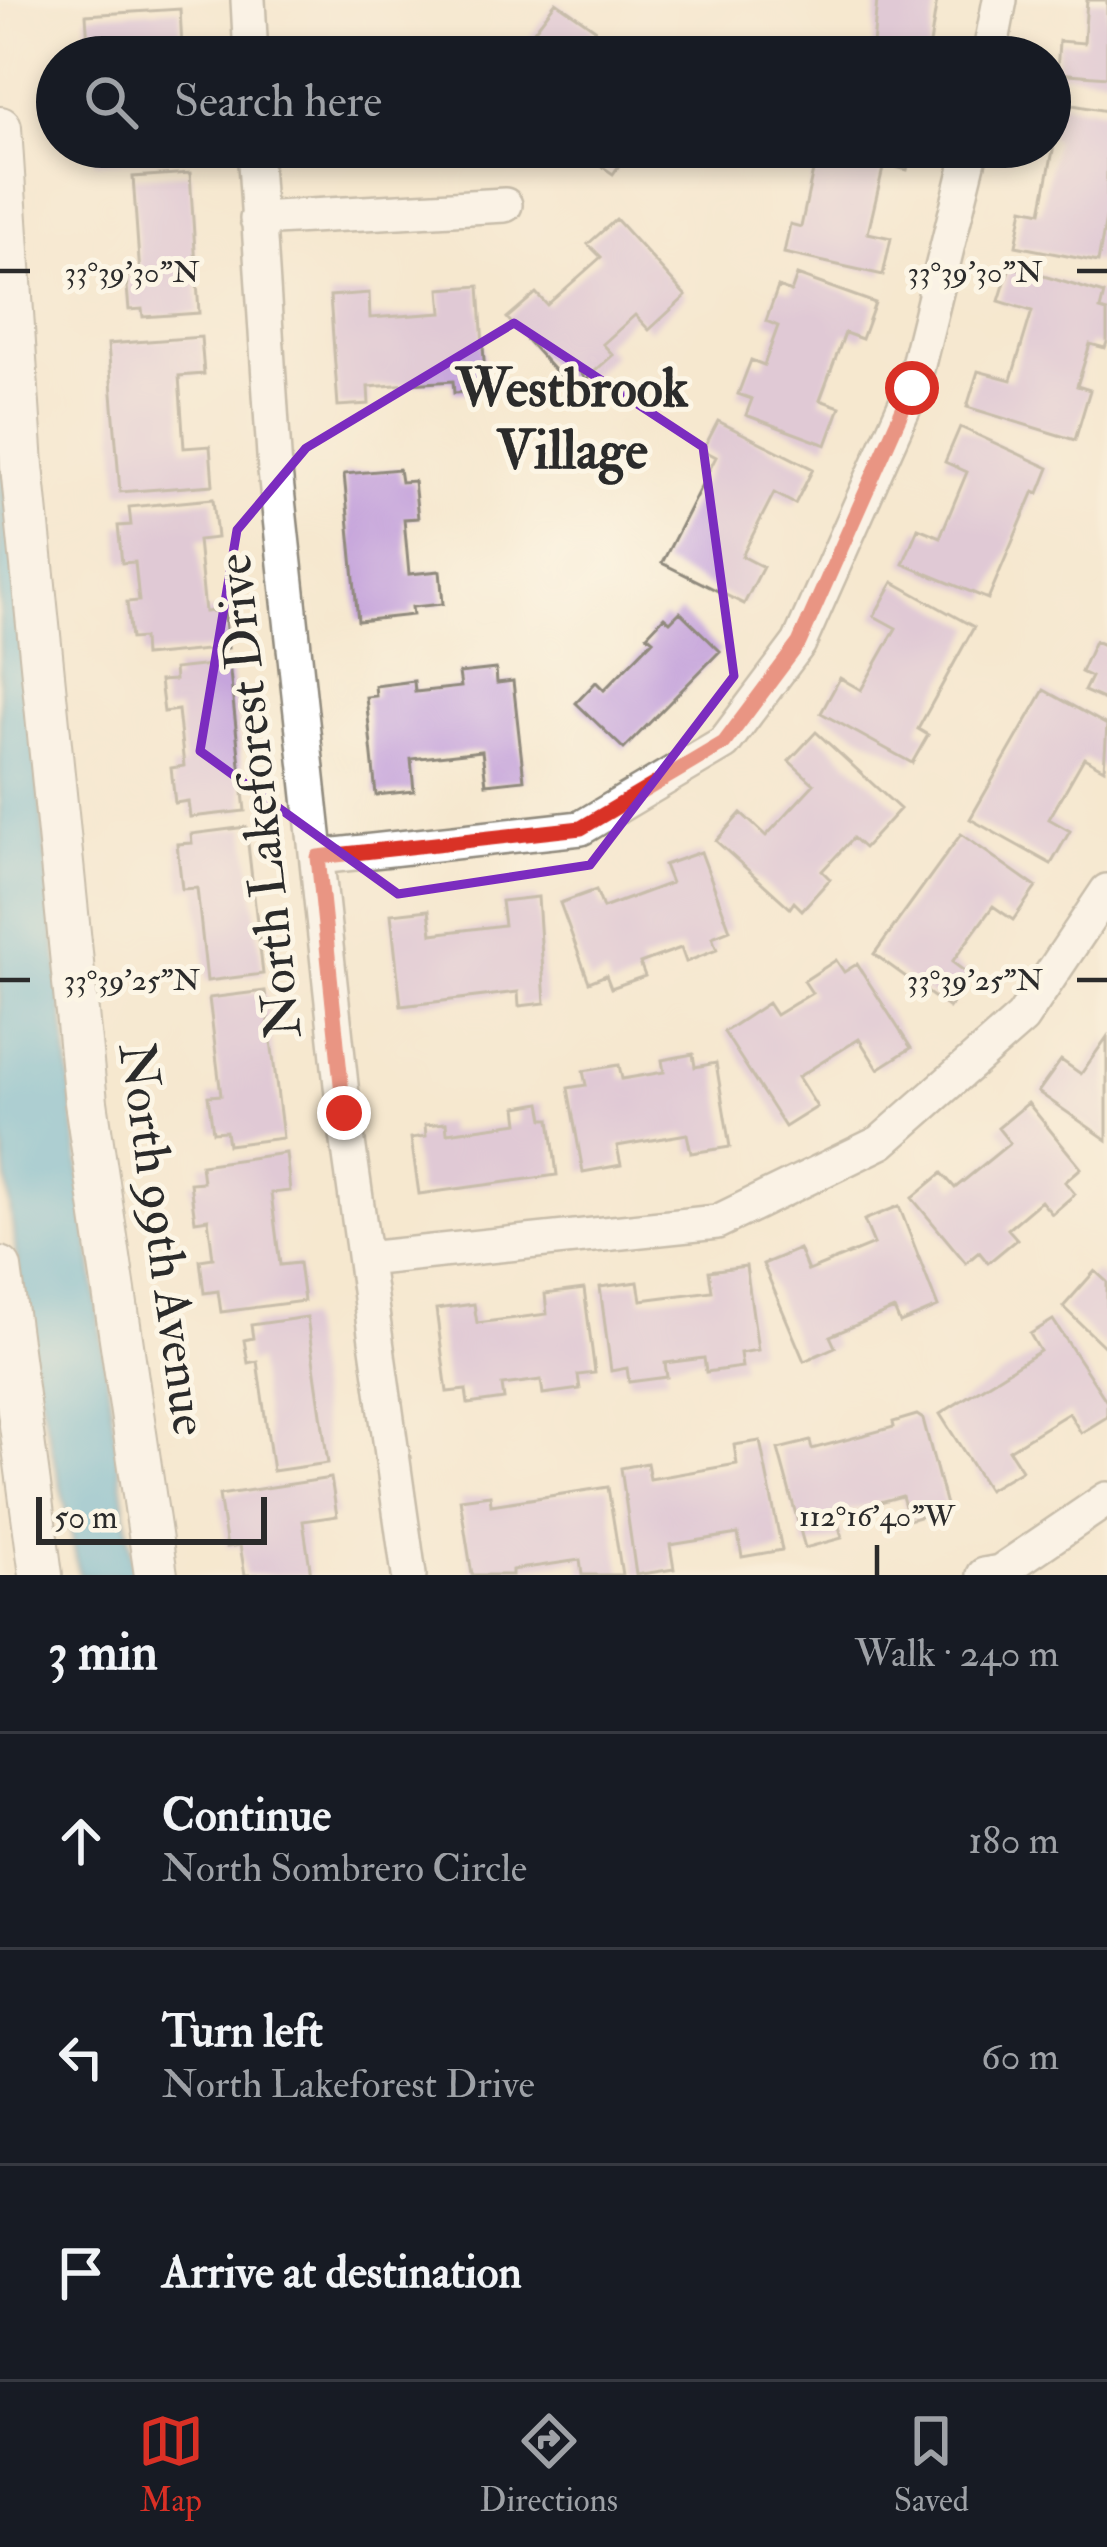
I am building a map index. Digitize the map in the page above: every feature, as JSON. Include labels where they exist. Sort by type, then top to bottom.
[{"type":"main road","name":"North 99th Avenue","points":[[0,128],[22,466],[84,1079],[156,1575]]},
{"type":"main road","points":[[0,1268],[41,1575]]},
{"type":"street","points":[[248,0],[249,36]]},
{"type":"street","points":[[993,36],[1000,0]]},
{"type":"street","name":"North Lakeforest Drive","points":[[255,168],[275,471],[344,1113],[409,1575]]},
{"type":"street","points":[[318,857],[581,828],[724,743],[799,643],[912,388],[967,168]]},
{"type":"street","points":[[257,219],[505,206]]},
{"type":"street","points":[[365,1259],[717,1222],[881,1142],[1022,1018],[1107,891]]},
{"type":"street","points":[[995,1574],[1107,1499]]},
{"type":"highlighted area","points":[[514,323],[703,447],[734,676],[590,865],[398,894],[200,751],[237,530],[306,448]]},
{"type":"water","points":[[0,417],[82,1192],[134,1575],[79,1575],[32,1357],[10,1207],[0,1117]]},
{"type":"building","points":[[877,0],[937,0],[931,36],[874,36]]},
{"type":"building","points":[[1087,0],[1107,0],[1107,77],[1071,74],[1071,42],[1084,43]]},
{"type":"building","points":[[556,2],[595,29],[590,36],[530,36]]},
{"type":"building","points":[[180,9],[181,36],[88,36],[86,15]]},
{"type":"building","points":[[1071,105],[1107,111],[1107,213],[1098,262],[1016,246],[1023,208],[1041,212],[1050,168],[1071,168]]},
{"type":"building","points":[[814,168],[883,168],[868,233],[891,238],[883,275],[784,253],[790,224],[801,227]]},
{"type":"building","points":[[190,173],[199,313],[143,317],[142,309],[129,310],[126,276],[140,275],[133,177]]},
{"type":"building","points":[[616,219],[686,296],[649,330],[635,315],[603,344],[613,355],[586,379],[576,368],[563,380],[507,318],[536,293],[547,305],[601,257],[588,244]]},
{"type":"building","points":[[1010,266],[1104,294],[1100,310],[1107,312],[1107,342],[1105,348],[1090,344],[1077,386],[1090,390],[1075,440],[967,407],[978,371],[1011,380],[1032,311],[999,301]]},
{"type":"building","points":[[797,275],[875,303],[862,339],[845,333],[820,400],[840,407],[826,445],[746,415],[752,399],[738,394],[751,360],[764,365],[778,326],[766,321],[778,287],[791,292]]},
{"type":"building","points":[[479,286],[486,390],[454,393],[453,381],[368,387],[369,404],[338,406],[330,296],[369,293],[370,318],[442,313],[440,289]]},
{"type":"building","points":[[201,337],[204,374],[179,376],[184,448],[210,446],[213,485],[120,492],[108,344]]},
{"type":"building","points":[[718,421],[813,469],[795,504],[774,493],[742,556],[763,567],[744,604],[662,563],[716,457],[703,450]]},
{"type":"building","points":[[960,427],[1049,468],[1039,493],[1034,491],[988,599],[903,564],[918,528],[940,537],[967,472],[945,462]]},
{"type":"building","points":[[399,469],[401,482],[414,481],[418,518],[404,519],[409,574],[440,571],[443,604],[412,607],[413,615],[358,621],[344,474]]},
{"type":"building","points":[[213,499],[217,538],[198,540],[205,612],[224,610],[228,648],[144,656],[143,638],[131,639],[127,602],[139,601],[135,562],[122,563],[118,526],[131,525],[129,507]]},
{"type":"building","points":[[893,582],[974,627],[918,729],[928,735],[912,763],[821,713],[840,678],[861,690],[896,628],[874,616]]},
{"type":"building","points":[[680,612],[720,651],[624,749],[576,703],[596,682],[604,690],[653,640],[647,635],[664,617],[670,622]]},
{"type":"building","points":[[1095,641],[1107,646],[1107,701],[1084,691],[1091,677],[1081,672]]},
{"type":"building","points":[[229,663],[245,811],[190,817],[188,801],[175,803],[171,768],[184,766],[178,710],[164,712],[160,681],[175,680],[174,669]]},
{"type":"building","points":[[496,669],[497,683],[513,681],[524,780],[486,784],[482,751],[411,759],[414,791],[376,795],[366,697],[376,696],[375,686],[414,681],[415,692],[461,687],[459,673]]},
{"type":"building","points":[[1044,690],[1107,725],[1104,769],[1084,758],[1049,819],[1070,831],[1051,864],[970,819]]},
{"type":"building","points":[[816,732],[900,809],[864,848],[853,838],[822,871],[830,879],[802,910],[794,902],[790,908],[716,841],[741,813],[766,836],[814,784],[789,761]]},
{"type":"building","points":[[246,827],[263,974],[207,981],[197,888],[182,889],[177,844],[192,843],[191,834]]},
{"type":"building","points":[[961,834],[1036,887],[1013,920],[993,906],[952,962],[971,976],[949,1008],[874,954]]},
{"type":"building","points":[[701,852],[730,930],[712,937],[717,950],[686,962],[681,948],[640,963],[645,976],[611,988],[606,975],[589,982],[560,903],[596,890],[603,908],[671,883],[664,865]]},
{"type":"building","points":[[538,897],[545,1003],[519,1006],[518,992],[401,1006],[391,914],[429,910],[432,934],[504,925],[501,901]]},
{"type":"building","points":[[836,960],[844,972],[857,964],[911,1048],[878,1069],[859,1039],[798,1077],[817,1107],[785,1127],[724,1032],[768,1003],[776,1015],[812,993],[804,981]]},
{"type":"building","points":[[265,991],[283,1138],[228,1145],[226,1131],[213,1132],[208,1096],[221,1095],[209,998]]},
{"type":"building","points":[[1107,1037],[1107,1140],[1038,1092],[1061,1060],[1081,1074]]},
{"type":"building","points":[[693,1054],[695,1067],[716,1063],[730,1147],[691,1153],[687,1134],[617,1146],[621,1165],[583,1172],[568,1088],[586,1085],[583,1071],[619,1065],[622,1079],[664,1072],[662,1060]]},
{"type":"building","points":[[541,1103],[544,1119],[550,1119],[557,1175],[419,1194],[411,1138],[426,1136],[425,1125],[446,1123],[447,1133],[519,1123],[517,1107]]},
{"type":"building","points":[[1028,1103],[1081,1168],[1065,1182],[1075,1194],[1052,1214],[1041,1201],[1008,1229],[1017,1239],[988,1263],[979,1252],[966,1263],[912,1198],[942,1173],[955,1188],[1010,1143],[998,1128]]},
{"type":"building","points":[[286,1153],[290,1191],[271,1193],[280,1265],[299,1263],[304,1301],[221,1312],[218,1291],[204,1293],[200,1260],[213,1258],[208,1219],[195,1221],[190,1183],[203,1182],[201,1165]]},
{"type":"building","points":[[899,1206],[938,1307],[900,1323],[894,1309],[830,1336],[835,1347],[804,1361],[763,1264],[799,1249],[808,1271],[874,1244],[864,1220]]},
{"type":"building","points":[[746,1266],[758,1350],[740,1353],[742,1367],[706,1372],[704,1358],[665,1363],[667,1377],[629,1382],[627,1368],[611,1371],[600,1287],[638,1282],[641,1300],[712,1291],[709,1271]]},
{"type":"building","points":[[1095,1271],[1107,1282],[1107,1349],[1063,1307]]},
{"type":"building","points":[[584,1289],[595,1373],[578,1375],[580,1389],[543,1394],[541,1380],[502,1385],[504,1399],[468,1404],[466,1390],[447,1392],[436,1309],[474,1304],[477,1323],[547,1314],[545,1294]]},
{"type":"building","points":[[307,1317],[328,1463],[273,1471],[257,1361],[248,1363],[244,1340],[253,1338],[251,1325]]},
{"type":"building","points":[[1053,1320],[1107,1402],[1107,1417],[1081,1433],[1069,1413],[1009,1450],[1022,1470],[988,1490],[940,1414],[1040,1351],[1030,1334]]},
{"type":"building","points":[[917,1415],[923,1419],[947,1509],[909,1520],[902,1496],[836,1514],[842,1538],[805,1548],[778,1449],[810,1441],[812,1449],[894,1427],[893,1422]]},
{"type":"building","points":[[760,1441],[782,1550],[742,1557],[738,1534],[670,1545],[674,1569],[636,1575],[621,1468],[647,1463],[650,1479],[737,1464],[734,1445]]},
{"type":"building","points":[[331,1478],[337,1516],[303,1521],[311,1575],[245,1575],[240,1545],[227,1547],[219,1495]]},
{"type":"building","points":[[608,1487],[622,1575],[582,1575],[580,1560],[512,1570],[512,1575],[472,1575],[460,1499],[490,1495],[491,1505]]},
{"type":"district","name":"Westbrook Village","points":[[572,420]]},
{"type":"route","points":[[344,1113],[318,857],[581,828],[724,743],[799,643],[912,388]]}]
